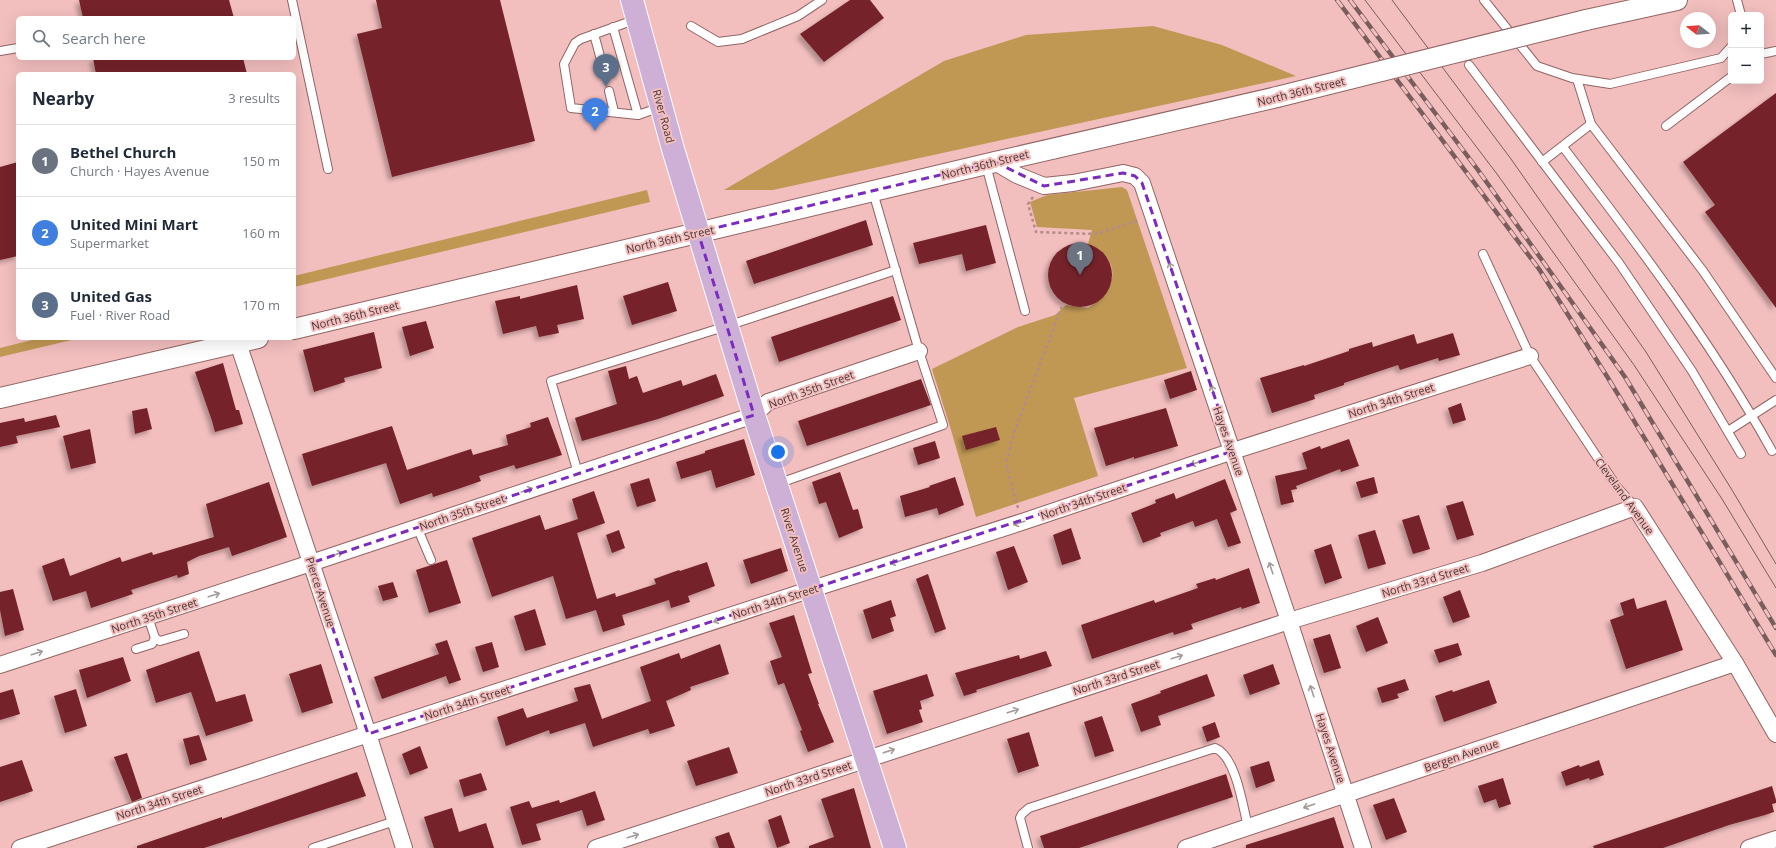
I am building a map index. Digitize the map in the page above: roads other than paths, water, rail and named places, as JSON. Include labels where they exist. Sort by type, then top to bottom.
[{"type":"main road","name":"River Road","points":[[635,9],[698,232]]},
{"type":"main road","name":"River Avenue","points":[[698,232],[754,415],[812,589],[895,848]]},
{"type":"street","name":"North 36th Street","points":[[296,329],[698,232],[1277,97],[1586,20],[1677,0]]},
{"type":"street","name":"Hayes Avenue","points":[[991,163],[1044,186],[1073,183],[1123,174],[1135,176],[1142,183],[1289,621],[1363,848]]},
{"type":"street","points":[[0,398],[236,340]]},
{"type":"street","name":"Pierce Avenue","points":[[236,340],[368,734],[404,848]]},
{"type":"street","name":"North 35th Street","points":[[0,665],[754,415],[768,402],[919,351]]},
{"type":"street","name":"North 34th Street","points":[[20,848],[812,589],[1022,522],[1232,450],[1530,356]]},
{"type":"street","name":"North 33rd Street","points":[[596,848],[866,758],[1289,621],[1482,563],[1635,507]]},
{"type":"street","name":"Cleveland Avenue","points":[[1635,507],[1736,663],[1776,734]]},
{"type":"street","name":"Bergen Avenue","points":[[1186,848],[1736,663]]},
{"type":"street","points":[[1749,848],[1776,839]]},
{"type":"lane","points":[[292,0],[295,16]]},
{"type":"lane","points":[[691,26],[718,42],[742,39],[798,16],[822,0]]},
{"type":"lane","points":[[1484,0],[1537,66],[1577,79],[1610,84],[1721,58],[1730,48]]},
{"type":"lane","points":[[1736,0],[1739,12]]},
{"type":"lane","points":[[635,9],[613,27],[581,39],[575,43],[564,64],[571,108],[638,115],[662,107]]},
{"type":"lane","points":[[296,19],[328,169]]},
{"type":"lane","points":[[613,27],[638,115]]},
{"type":"lane","points":[[594,34],[604,71]]},
{"type":"lane","points":[[0,51],[16,48]]},
{"type":"lane","points":[[1764,53],[1776,51]]},
{"type":"lane","points":[[1469,65],[1619,263],[1668,333],[1741,454]]},
{"type":"lane","points":[[1577,79],[1591,124],[1703,272],[1776,378]]},
{"type":"lane","points":[[1666,126],[1728,79]]},
{"type":"lane","points":[[609,91],[614,112]]},
{"type":"lane","points":[[1542,162],[1591,124]]},
{"type":"lane","points":[[1563,147],[1669,288],[1711,348],[1772,451]]},
{"type":"lane","points":[[991,163],[1025,311]]},
{"type":"lane","points":[[777,484],[944,425],[919,351],[874,192]]},
{"type":"lane","name":"Cleveland Avenue","points":[[1483,254],[1530,356],[1617,487],[1635,507]]},
{"type":"lane","points":[[578,473],[551,381],[727,326],[896,270]]},
{"type":"lane","points":[[1728,431],[1776,400]]},
{"type":"lane","points":[[417,527],[431,560]]},
{"type":"lane","points":[[148,616],[155,638],[160,641],[184,634]]},
{"type":"lane","points":[[136,650],[152,644],[155,638]]},
{"type":"lane","points":[[1028,848],[1020,818],[1029,808],[1216,748],[1226,755],[1231,767],[1237,783],[1248,827]]},
{"type":"lane","points":[[313,848],[395,821]]},
{"type":"tram line","points":[[1365,0],[1497,174],[1634,365],[1722,499],[1776,588]]},
{"type":"tram line","points":[[1392,0],[1511,159],[1646,352],[1776,564]]},
{"type":"railway","points":[[1337,0],[1539,269],[1608,378],[1776,655]]},
{"type":"railway","points":[[1350,0],[1478,170],[1625,377],[1776,628]]},
{"type":"place","name":"United Gas","points":[[606,87]]},
{"type":"place","name":"United Mini Mart","points":[[595,131]]},
{"type":"place","name":"Bethel Church","points":[[1080,275]]}]
